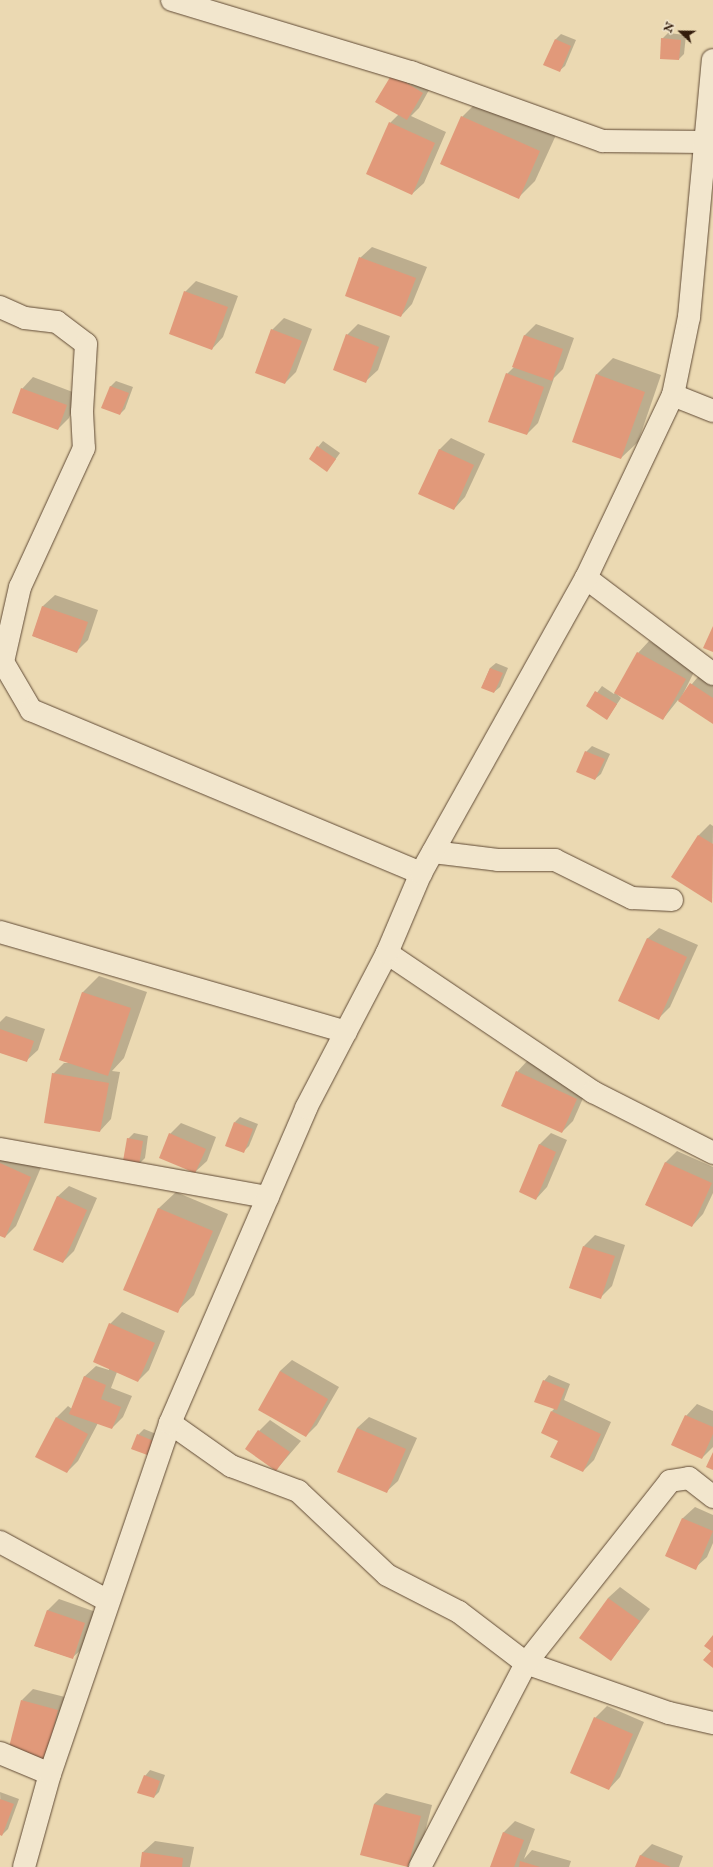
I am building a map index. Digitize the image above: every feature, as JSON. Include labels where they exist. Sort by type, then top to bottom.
[{"type":"street","points":[[172,0],[411,72],[603,141],[705,142]]},
{"type":"street","points":[[24,1867],[50,1774],[170,1423],[306,1108],[388,953],[422,873],[433,852],[586,578],[673,395],[689,317],[713,60]]},
{"type":"street","points":[[0,307],[25,318],[57,322],[86,344],[82,412],[84,448],[20,587],[3,662],[31,710],[422,873]]},
{"type":"street","points":[[673,395],[713,410]]},
{"type":"street","points":[[586,578],[713,674]]},
{"type":"street","points":[[433,852],[498,860],[555,860],[632,898],[672,900]]},
{"type":"street","points":[[0,932],[346,1032]]},
{"type":"street","points":[[388,953],[592,1092],[713,1153]]},
{"type":"street","points":[[0,1149],[268,1197]]},
{"type":"street","points":[[170,1423],[231,1466],[298,1491],[387,1575],[459,1612],[526,1663],[669,1713],[713,1723]]},
{"type":"street","points":[[420,1867],[526,1663],[670,1481],[690,1478],[713,1497]]},
{"type":"street","points":[[0,1542],[108,1601]]},
{"type":"street","points":[[0,1753],[50,1774]]},
{"type":"building","points":[[661,38],[681,40],[679,60],[660,59]]},
{"type":"building","points":[[555,39],[571,46],[560,72],[543,65]]},
{"type":"building","points":[[392,74],[423,93],[407,120],[375,102]]},
{"type":"building","points":[[461,116],[540,151],[519,199],[440,164]]},
{"type":"building","points":[[389,122],[435,143],[412,195],[366,174]]},
{"type":"building","points":[[359,257],[416,278],[401,317],[345,296]]},
{"type":"building","points":[[184,291],[228,307],[212,350],[169,334]]},
{"type":"building","points":[[271,329],[302,341],[285,384],[255,373]]},
{"type":"building","points":[[346,334],[379,347],[366,383],[333,370]]},
{"type":"building","points":[[524,335],[563,349],[552,381],[512,367]]},
{"type":"building","points":[[506,373],[544,387],[527,435],[488,422]]},
{"type":"building","points":[[596,374],[645,392],[621,459],[572,442]]},
{"type":"building","points":[[110,386],[129,393],[120,415],[101,408]]},
{"type":"building","points":[[21,388],[67,405],[58,430],[12,413]]},
{"type":"building","points":[[317,446],[336,459],[327,472],[309,459]]},
{"type":"building","points":[[439,449],[474,465],[454,510],[418,494]]},
{"type":"building","points":[[42,606],[88,622],[77,653],[32,636]]},
{"type":"building","points":[[713,626],[713,652],[703,648]]},
{"type":"building","points":[[637,652],[686,679],[663,720],[614,693]]},
{"type":"building","points":[[490,668],[503,673],[494,693],[481,688]]},
{"type":"building","points":[[690,683],[713,698],[713,724],[678,701]]},
{"type":"building","points":[[595,691],[617,704],[607,720],[586,706]]},
{"type":"building","points":[[585,751],[605,759],[595,780],[576,772]]},
{"type":"building","points":[[698,835],[713,844],[712,903],[671,877]]},
{"type":"building","points":[[647,938],[687,957],[659,1020],[618,1001]]},
{"type":"building","points":[[82,992],[131,1008],[108,1076],[59,1060]]},
{"type":"building","points":[[0,1029],[34,1041],[27,1062],[0,1053]]},
{"type":"building","points":[[516,1071],[577,1099],[562,1133],[501,1106]]},
{"type":"building","points":[[52,1073],[109,1083],[100,1132],[44,1123]]},
{"type":"building","points":[[234,1122],[253,1129],[244,1153],[225,1146]]},
{"type":"building","points":[[169,1133],[206,1149],[195,1173],[159,1158]]},
{"type":"building","points":[[127,1138],[143,1141],[139,1165],[123,1161]]},
{"type":"building","points":[[539,1144],[556,1152],[536,1200],[519,1192]]},
{"type":"building","points":[[665,1162],[712,1183],[692,1227],[645,1205]]},
{"type":"building","points":[[0,1163],[31,1177],[5,1238],[0,1236]]},
{"type":"building","points":[[57,1196],[87,1210],[63,1263],[33,1250]]},
{"type":"building","points":[[158,1208],[213,1231],[178,1313],[123,1290]]},
{"type":"building","points":[[583,1246],[615,1256],[601,1299],[569,1288]]},
{"type":"building","points":[[109,1323],[155,1343],[138,1382],[93,1362]]},
{"type":"building","points":[[280,1371],[328,1399],[306,1437],[258,1410]]},
{"type":"building","points":[[84,1376],[106,1385],[101,1399],[121,1407],[112,1429],[69,1414]]},
{"type":"building","points":[[543,1380],[565,1389],[557,1410],[534,1402]]},
{"type":"building","points":[[551,1411],[601,1434],[583,1472],[550,1457],[558,1441],[541,1433]]},
{"type":"building","points":[[685,1415],[713,1427],[713,1434],[702,1459],[671,1445]]},
{"type":"building","points":[[56,1417],[88,1434],[67,1473],[35,1457]]},
{"type":"building","points":[[357,1428],[406,1449],[387,1493],[337,1472]]},
{"type":"building","points":[[258,1430],[290,1452],[276,1471],[245,1449]]},
{"type":"building","points":[[137,1434],[156,1442],[150,1456],[131,1449]]},
{"type":"building","points":[[713,1452],[713,1470],[706,1467]]},
{"type":"building","points":[[682,1518],[713,1531],[696,1570],[665,1556]]},
{"type":"building","points":[[608,1598],[640,1621],[611,1661],[579,1638]]},
{"type":"building","points":[[47,1610],[85,1623],[73,1659],[34,1646]]},
{"type":"building","points":[[713,1635],[713,1668],[703,1660],[711,1651],[704,1646]]},
{"type":"building","points":[[21,1700],[58,1710],[46,1760],[8,1751]]},
{"type":"building","points":[[594,1717],[633,1734],[609,1790],[570,1773]]},
{"type":"building","points":[[144,1775],[160,1781],[154,1798],[137,1793]]},
{"type":"building","points":[[0,1799],[14,1804],[2,1836],[0,1835]]},
{"type":"building","points":[[374,1804],[421,1816],[408,1867],[360,1855]]},
{"type":"building","points":[[503,1832],[524,1840],[514,1867],[490,1867]]},
{"type":"building","points":[[142,1852],[183,1858],[182,1867],[140,1867]]},
{"type":"building","points":[[640,1855],[671,1867],[635,1867]]},
{"type":"building","points":[[520,1861],[540,1867],[519,1867]]}]
